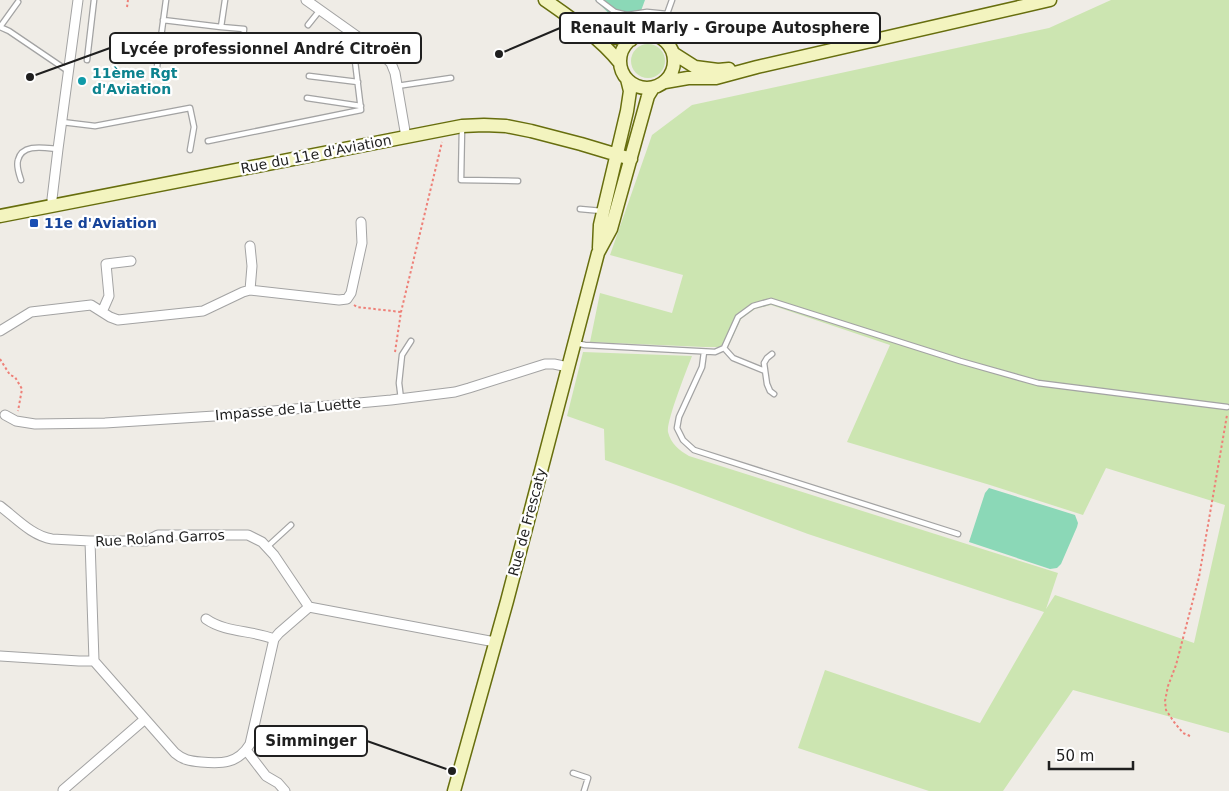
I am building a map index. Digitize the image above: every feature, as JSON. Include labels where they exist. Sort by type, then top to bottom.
[{"type":"street","points":[[53,206],[52,199],[61,122],[78,0]]},
{"type":"street","points":[[306,0],[382,54],[391,63],[395,73],[406,137]]},
{"type":"street","points":[[545,0],[568,16],[614,55],[620,63]]},
{"type":"street","points":[[659,85],[670,76],[673,69],[673,53],[669,46],[656,36],[647,34],[631,40],[621,54],[622,72],[633,84],[647,88],[688,78],[716,78],[1050,0]]},
{"type":"street","points":[[568,16],[611,37],[631,40]]},
{"type":"street","points":[[673,53],[695,67],[718,70],[757,67]]},
{"type":"street","name":"Rue de Frescaty","points":[[609,212],[617,155],[628,111],[630,91],[627,79]]},
{"type":"street","name":"Rue de Frescaty","points":[[454,791],[598,253],[600,226],[609,212],[631,159],[648,96],[659,85]]},
{"type":"street","name":"Rue du 11e d'Aviation","points":[[0,216],[462,126],[506,126],[565,140],[631,159]]},
{"type":"street","points":[[0,331],[31,312],[91,305],[118,320],[202,311],[250,290],[338,300],[347,299],[351,293],[362,243],[361,222]]},
{"type":"street","points":[[250,246],[252,266],[250,290]]},
{"type":"street","points":[[102,312],[109,296],[106,264],[131,262]]},
{"type":"street","name":"Impasse de la Luette","points":[[5,415],[16,421],[35,424],[147,421],[230,415],[455,392],[545,364],[568,367]]},
{"type":"street","name":"Rue Roland Garros","points":[[0,506],[41,537],[52,539],[146,541],[158,536],[248,535],[262,542],[274,554],[309,607]]},
{"type":"street","points":[[90,541],[94,661],[175,753],[189,761],[222,763],[236,758],[246,750],[250,744],[274,639],[309,607],[495,642]]},
{"type":"street","points":[[206,619],[224,628],[274,639]]},
{"type":"street","points":[[0,656],[94,661]]},
{"type":"street","points":[[63,790],[145,719]]},
{"type":"street","points":[[246,750],[266,776],[278,782],[285,791]]},
{"type":"lane","points":[[87,60],[94,0]]},
{"type":"lane","points":[[158,67],[166,0]]},
{"type":"lane","points":[[221,27],[224,0]]},
{"type":"lane","points":[[599,0],[615,12],[627,15],[648,12],[667,14],[672,0]]},
{"type":"lane","points":[[18,2],[0,27],[9,31],[68,71]]},
{"type":"lane","points":[[308,25],[320,10]]},
{"type":"lane","points":[[163,20],[244,29],[242,52]]},
{"type":"lane","points":[[208,141],[361,110],[354,53],[363,41]]},
{"type":"lane","points":[[309,76],[358,82]]},
{"type":"lane","points":[[397,86],[451,78]]},
{"type":"lane","points":[[307,98],[361,106]]},
{"type":"lane","points":[[61,122],[95,126],[190,108],[194,127],[190,150]]},
{"type":"lane","points":[[462,126],[461,180],[518,181]]},
{"type":"lane","points":[[21,180],[18,159],[21,153],[32,148],[58,150]]},
{"type":"lane","points":[[580,208],[609,212]]},
{"type":"lane","points":[[574,343],[715,352],[724,348],[738,317],[753,306],[771,301],[960,361],[1038,383],[1227,407]]},
{"type":"lane","points":[[400,399],[399,383],[402,355],[411,341]]},
{"type":"lane","points":[[724,348],[733,358],[765,371]]},
{"type":"lane","points":[[704,352],[702,367],[679,417],[678,428],[683,440],[694,450],[958,534]]},
{"type":"lane","points":[[772,354],[764,363],[767,384],[770,391],[774,394]]},
{"type":"lane","points":[[267,547],[291,526]]},
{"type":"lane","points":[[573,773],[588,778],[584,791]]},
{"type":"path","points":[[127,7],[128,0]]},
{"type":"path","points":[[393,360],[401,312],[443,139],[442,130]]},
{"type":"path","points":[[357,307],[401,312]]},
{"type":"path","points":[[0,359],[22,389],[16,421]]},
{"type":"path","points":[[1190,736],[1183,733],[1174,722],[1166,710],[1165,702],[1199,577],[1227,420],[1227,407]]},
{"type":"green space","points":[[595,0],[645,0],[638,19],[619,23]]},
{"type":"green space","points":[[1111,0],[1229,0],[1229,733],[1073,690],[1003,791],[929,791],[798,748],[825,670],[980,723],[1044,612],[808,534],[605,460],[604,429],[567,416],[583,352],[692,356],[668,426],[671,440],[689,456],[1058,573],[1046,609],[1055,595],[1194,643],[1225,505],[1106,468],[1083,515],[847,442],[890,345],[771,305],[755,309],[741,319],[728,347],[590,342],[600,293],[672,313],[683,275],[610,255],[652,135],[692,105],[1049,28]]},
{"type":"green space","points":[[648,44],[655,45],[660,49],[664,54],[664,68],[660,73],[655,77],[648,78],[641,77],[636,73],[632,68],[631,61],[632,54],[636,49],[641,45]]},
{"type":"green space","points":[[989,488],[1075,515],[1078,523],[1077,527],[1061,564],[1057,568],[1050,569],[969,542],[985,493]]},
{"type":"place","name":"Renault Marly - Groupe Autosphere","points":[[499,54]]},
{"type":"place","name":"Lycée professionnel André Citroën","points":[[30,77]]},
{"type":"place","name":"11ème Rgt d'Aviation","points":[[82,81]]},
{"type":"place","name":"11e d'Aviation","points":[[34,223]]},
{"type":"place","name":"Simminger","points":[[452,771]]}]
